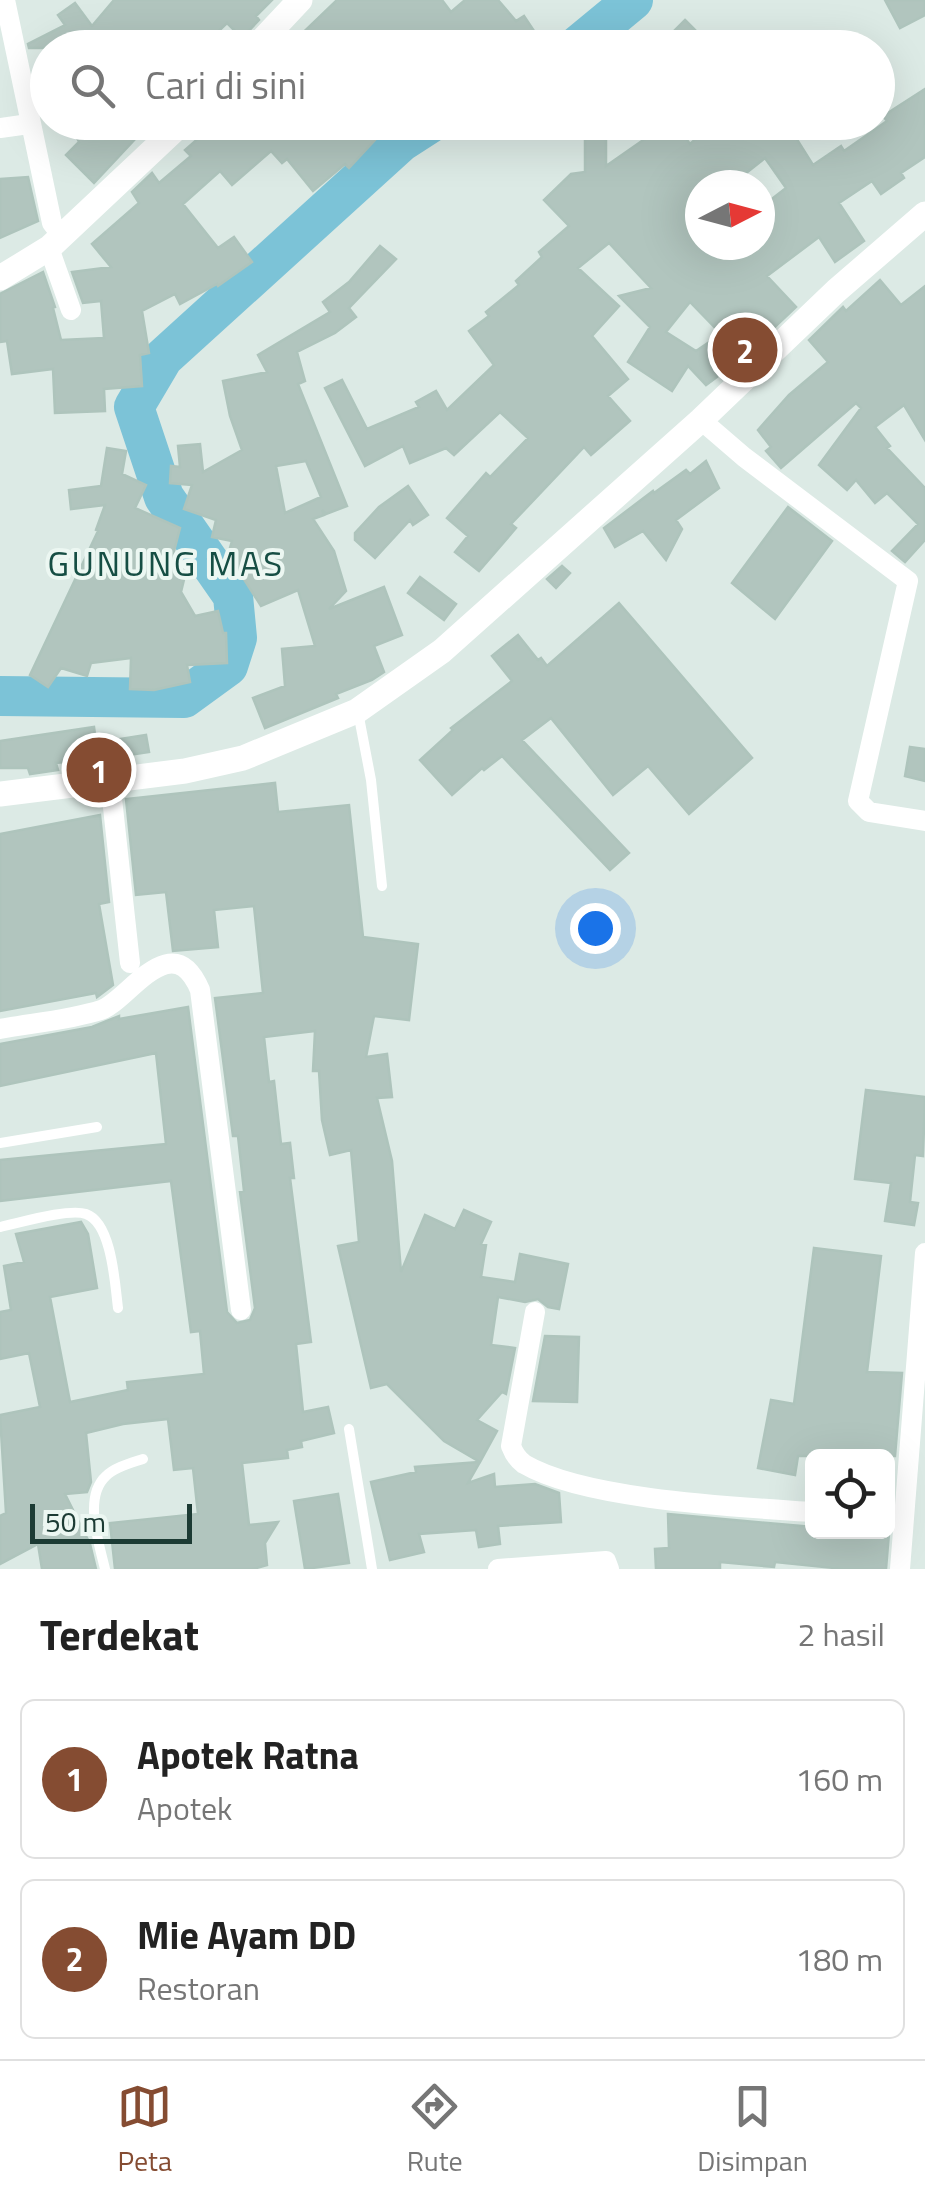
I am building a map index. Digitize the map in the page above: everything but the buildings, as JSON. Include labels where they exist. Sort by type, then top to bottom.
[{"type":"street","points":[[272,30],[300,0]]},
{"type":"street","points":[[4,5],[30,128]]},
{"type":"street","points":[[0,128],[29,124]]},
{"type":"street","points":[[33,140],[71,310]]},
{"type":"street","points":[[0,278],[55,242],[165,140]]},
{"type":"street","points":[[0,794],[185,770],[243,758],[358,711],[442,651],[701,420],[836,290],[925,214]]},
{"type":"street","points":[[701,420],[916,585],[858,800],[869,812],[925,821]]},
{"type":"street","points":[[110,780],[130,963]]},
{"type":"street","points":[[0,1029],[100,1010],[146,972],[161,966],[177,966],[194,977],[200,990],[241,1310]]},
{"type":"street","points":[[900,1569],[896,1516],[919,1390],[925,1252]]},
{"type":"street","points":[[535,1312],[511,1446],[521,1463],[602,1489],[805,1511]]},
{"type":"street","points":[[498,1569],[606,1561],[609,1569]]},
{"type":"lane","points":[[358,711],[382,886]]},
{"type":"lane","points":[[0,1143],[97,1127]]},
{"type":"lane","points":[[0,1227],[73,1213],[92,1218],[104,1235],[118,1308]]},
{"type":"lane","points":[[349,1428],[372,1569]]},
{"type":"lane","points":[[105,1569],[96,1532],[96,1490],[106,1476],[142,1459]]},
{"type":"waterway","points":[[597,30],[633,0]]},
{"type":"waterway","points":[[0,696],[184,698],[228,666],[237,638],[233,596],[164,497],[134,407],[163,358],[404,140]]},
{"type":"place","name":"Mie Ayam DD","points":[[745,350]]},
{"type":"place","name":"Apotek Ratna","points":[[99,770]]},
{"type":"district","name":"GUNUNG MAS","points":[[166,563]]}]
